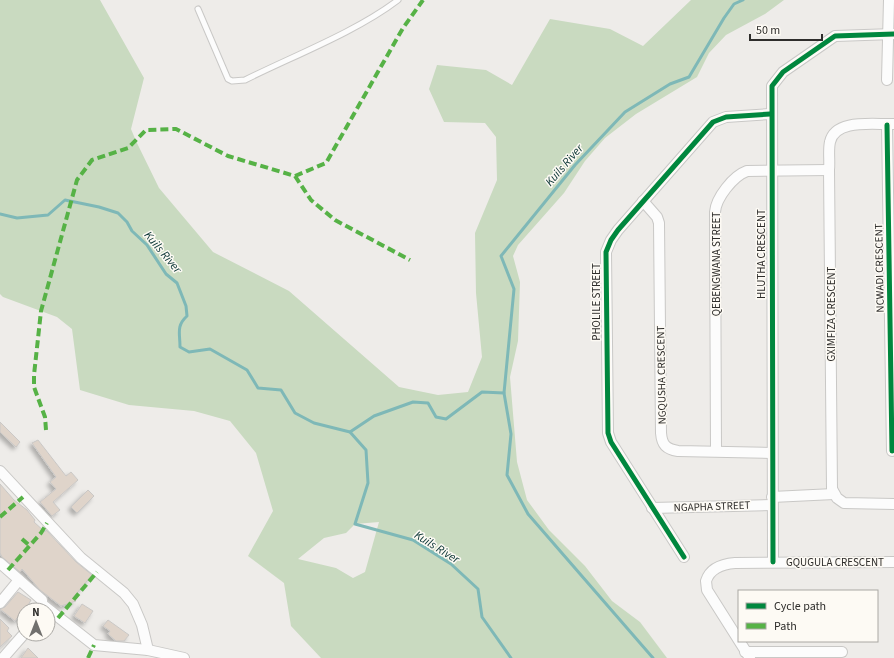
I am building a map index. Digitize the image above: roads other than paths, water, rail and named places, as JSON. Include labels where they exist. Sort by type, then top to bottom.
[{"type":"street","points":[[887,80],[891,34],[888,0]]},
{"type":"street","name":"HLUTHA CRESCENT","points":[[773,562],[770,170],[771,90],[776,80],[829,39],[841,35],[891,34]]},
{"type":"street","name":"PHOLILE STREET","points":[[684,557],[611,442],[607,429],[606,252],[611,240],[643,201],[717,119],[770,114]]},
{"type":"street","name":"GXIMFIZA CRESCENT","points":[[834,494],[832,489],[830,142],[837,130],[847,125],[890,124]]},
{"type":"street","name":"NCWADI CRESCENT","points":[[890,124],[893,411],[892,451]]},
{"type":"street","name":"QEBENGWANA STREET","points":[[716,451],[716,207],[719,198],[740,174],[752,170],[830,170]]},
{"type":"street","name":"NGQUSHA CRESCENT","points":[[643,201],[657,217],[659,223],[662,440],[665,447],[671,450],[772,453]]},
{"type":"street","points":[[0,471],[81,558],[124,593],[133,604],[155,653]]},
{"type":"street","points":[[834,494],[841,502],[847,504],[894,504]]},
{"type":"street","name":"NGAPHA STREET","points":[[652,508],[772,501],[834,494]]},
{"type":"street","name":"GQUGULA CRESCENT","points":[[738,640],[707,590],[706,581],[712,570],[722,565],[735,563],[894,562]]},
{"type":"street","points":[[0,563],[20,580],[39,602]]},
{"type":"street","points":[[0,603],[20,580]]},
{"type":"street","points":[[56,616],[94,645],[184,658]]},
{"type":"street","points":[[2,658],[17,642]]},
{"type":"street","name":"GQUGULA CRESCENT","points":[[739,642],[747,655]]},
{"type":"street","points":[[747,655],[784,646],[842,655],[842,642]]},
{"type":"lane","points":[[198,9],[228,79],[232,81],[245,80],[360,23],[398,0]]},
{"type":"waterway","name":"Kuils River","points":[[653,658],[528,514],[507,475],[511,434],[504,393],[514,289],[501,256],[575,165],[625,112],[670,84],[689,77],[724,18],[734,4],[743,0]]},
{"type":"waterway","name":"Kuils River","points":[[0,214],[17,218],[48,215],[65,200],[99,207],[118,213],[127,222],[132,231],[147,245],[166,274],[177,283],[186,306],[187,316],[181,323],[180,327],[180,347],[189,352],[210,349],[247,370],[258,388],[281,390],[295,413],[314,423],[350,432],[366,450],[368,483],[355,524],[413,540],[451,564],[478,589],[482,617],[511,658]]},
{"type":"waterway","name":"Kuils River","points":[[350,432],[374,416],[413,402],[428,403],[436,417],[446,419],[482,392],[504,393]]}]
